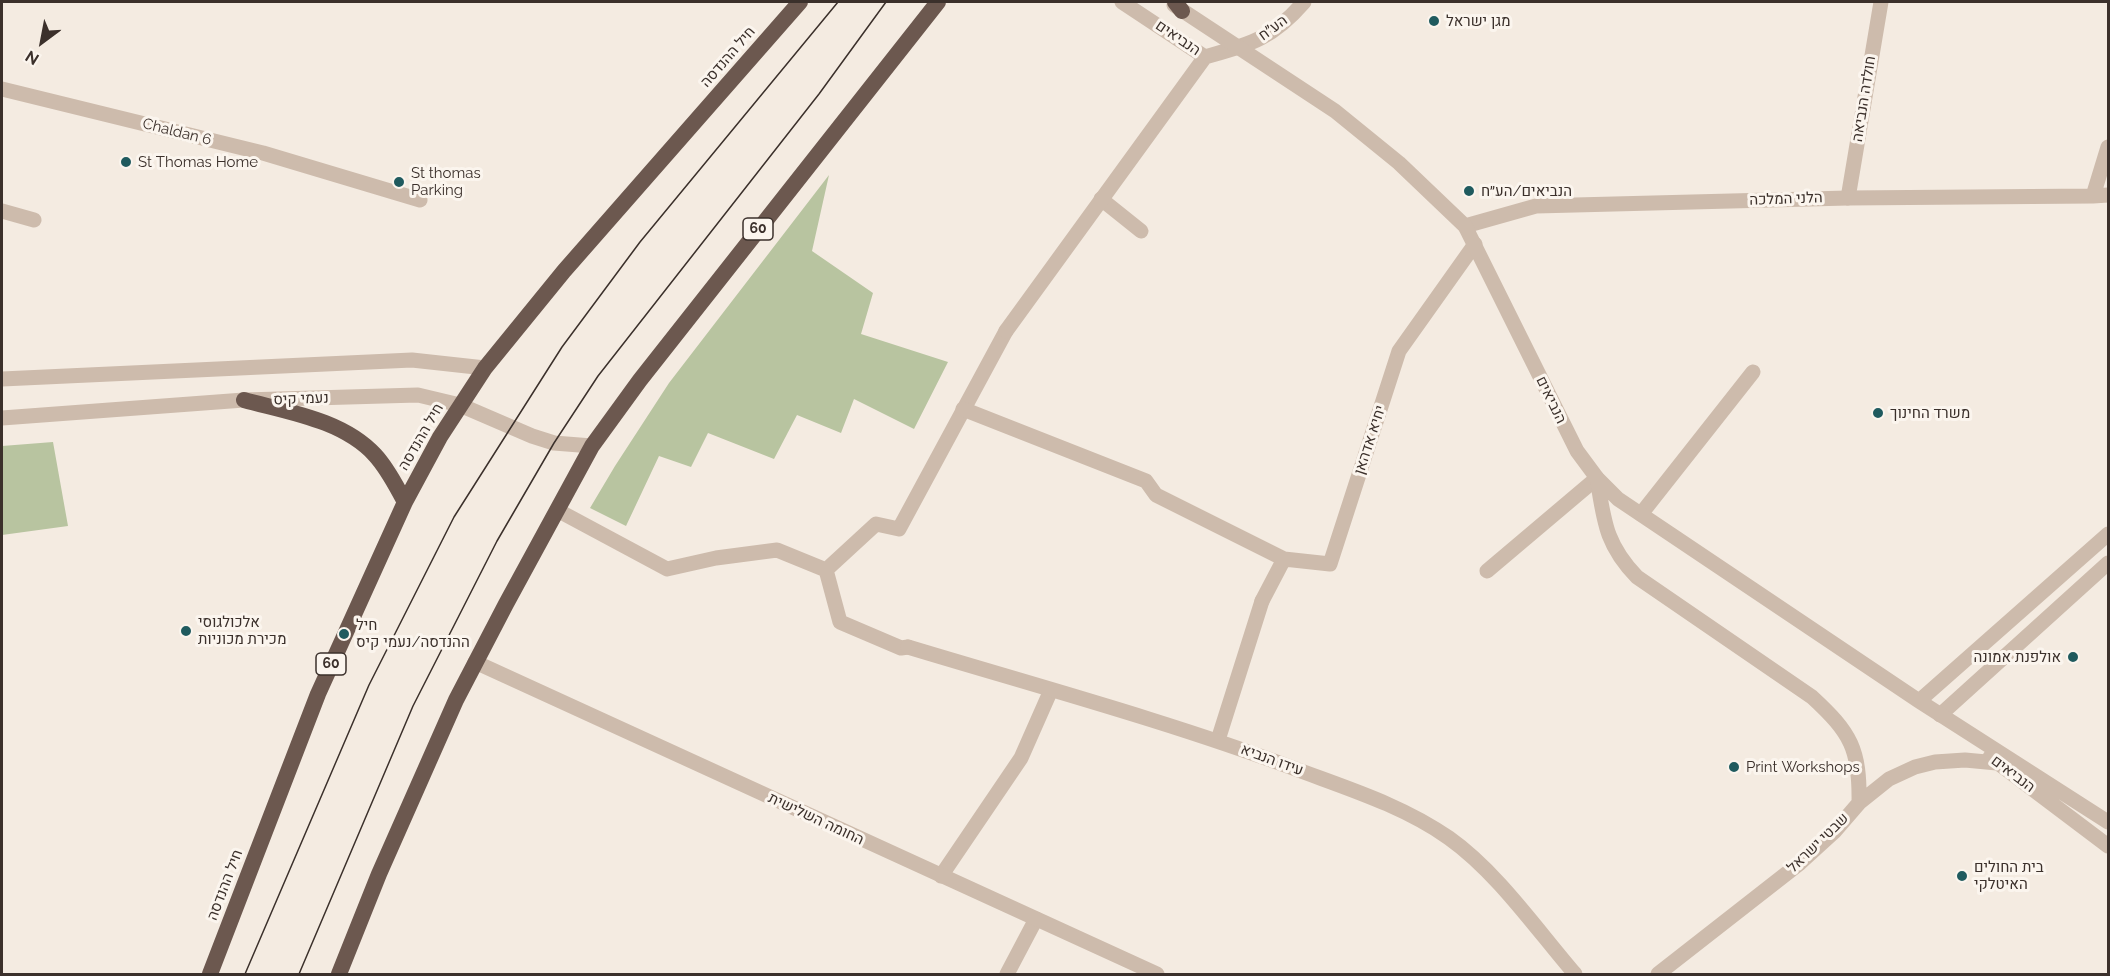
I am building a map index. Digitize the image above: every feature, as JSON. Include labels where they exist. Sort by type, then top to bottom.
[{"type":"highway","name":"חיל ההנדסה","points":[[210,975],[318,694],[405,502],[440,437],[485,368],[564,271],[800,2]]},
{"type":"highway","name":"60","points":[[339,975],[379,874],[475,662],[592,446],[640,380],[878,75],[938,2]]},
{"type":"highway","points":[[244,400],[312,419],[345,433],[374,454],[389,473],[405,502]]},
{"type":"street","points":[[928,16],[950,2]]},
{"type":"street","name":"הנביאים","points":[[1122,2],[1205,57],[1237,48]]},
{"type":"street","name":"הע״ח","points":[[1237,48],[1260,40],[1278,28],[1304,2]]},
{"type":"street","name":"חולדה הנביאה","points":[[1848,198],[1881,2]]},
{"type":"street","name":"הנביאים","points":[[1175,5],[1335,111],[1399,163],[1465,226],[1577,451],[1597,478],[1618,499],[1940,715],[2109,822]]},
{"type":"street","points":[[557,510],[667,569],[716,558],[777,550],[826,570],[876,524],[899,529],[1006,331],[1205,57]]},
{"type":"street","name":"Chaldan 6","points":[[2,89],[262,153],[420,200]]},
{"type":"street","points":[[2093,196],[2109,147]]},
{"type":"street","name":"הלני המלכה","points":[[1465,226],[1536,206],[1848,198],[2109,195]]},
{"type":"street","points":[[1101,199],[1141,231]]},
{"type":"street","points":[[2,211],[34,220]]},
{"type":"street","name":"יחיא אדהאן","points":[[1284,559],[1330,564],[1399,351],[1475,244]]},
{"type":"street","points":[[2,379],[412,360],[485,368]]},
{"type":"street","points":[[1641,514],[1754,372]]},
{"type":"street","name":"נעמי קיס","points":[[2,418],[244,400],[418,395],[460,405],[517,430],[554,443],[592,446]]},
{"type":"street","points":[[963,409],[1146,481],[1156,495],[1284,559],[1262,601],[1218,740]]},
{"type":"street","points":[[1487,571],[1597,478],[1610,542],[1622,561],[1637,577],[1812,697],[1834,718],[1855,750],[1858,764],[1859,803]]},
{"type":"street","points":[[1919,701],[2109,534]]},
{"type":"street","points":[[1940,715],[2109,563]]},
{"type":"street","name":"עידו הנביא","points":[[826,570],[840,622],[901,648],[908,647],[1218,740],[1376,799],[1413,816],[1450,839],[1487,870],[1575,975]]},
{"type":"street","name":"החומה השלישית","points":[[475,662],[1157,975]]},
{"type":"street","points":[[941,876],[1021,758],[1051,690]]},
{"type":"street","name":"הנביאים","points":[[1919,701],[1997,763],[2109,846]]},
{"type":"street","name":"שבטי ישראל","points":[[1658,975],[1800,863],[1834,832],[1859,803],[1889,780],[1915,767],[1935,762],[1965,760],[1997,763]]},
{"type":"street","points":[[1007,975],[1036,919]]},
{"type":"green space","points":[[829,175],[812,251],[873,293],[861,334],[948,362],[914,429],[854,399],[841,433],[797,415],[774,459],[708,433],[691,467],[659,456],[626,526],[590,508],[669,383]]},
{"type":"green space","points":[[53,442],[68,526],[2,535],[2,446]]},
{"type":"tram line","points":[[245,974],[369,685],[454,517],[562,347],[640,242],[838,2]]},
{"type":"tram line","points":[[299,974],[413,706],[497,541],[554,443],[598,376],[819,94],[886,2]]},
{"type":"place","name":"מגן ישראל","points":[[1434,21]]},
{"type":"place","name":"St Thomas Home","points":[[126,162]]},
{"type":"place","name":"St thomas Parking","points":[[399,182]]},
{"type":"place","name":"הנביאים/הע״ח","points":[[1469,191]]},
{"type":"place","name":"משרד החינוך","points":[[1878,413]]},
{"type":"place","name":"אלכולגוסי מכירת מכוניות","points":[[186,631]]},
{"type":"place","name":"חיל ההנדסה/נעמי קיס","points":[[344,634]]},
{"type":"place","name":"אולפנת אמונה","points":[[2073,657]]},
{"type":"place","name":"Print Workshops","points":[[1734,767]]},
{"type":"place","name":"בית החולים האיטלקי","points":[[1962,876]]}]
